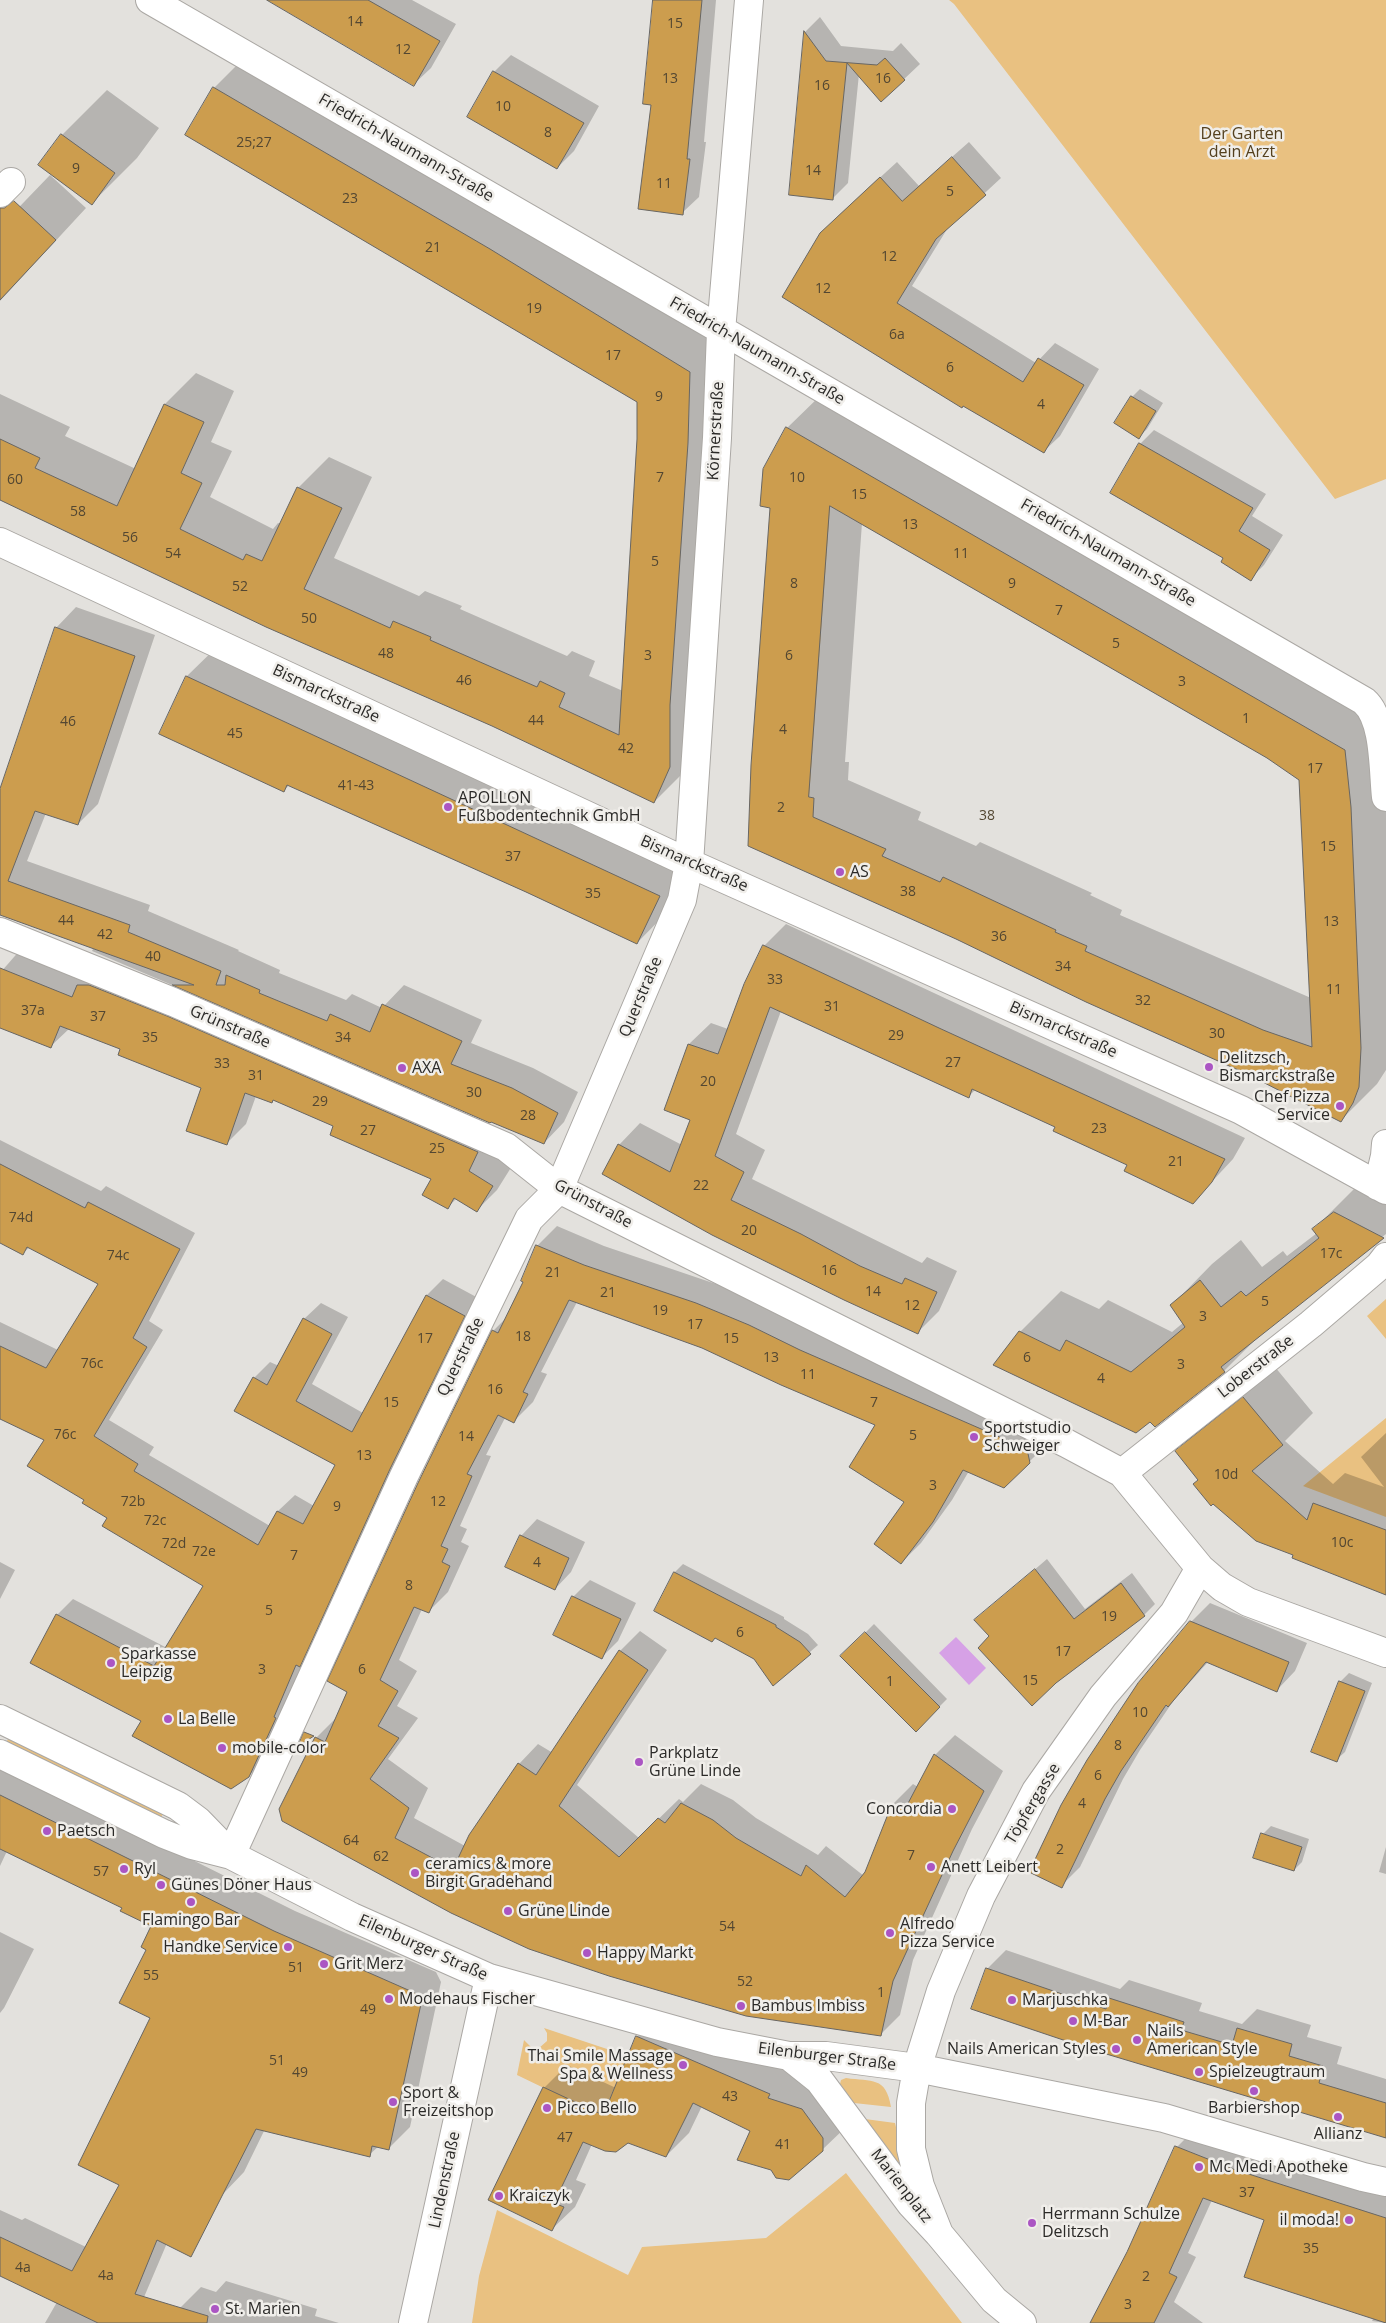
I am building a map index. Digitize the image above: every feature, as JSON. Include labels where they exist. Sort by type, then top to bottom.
[{"type":"street","name":"Friedrich-Naumann-Straße","points":[[150,0],[1364,701],[1372,707],[1378,723],[1386,797]]},
{"type":"street","name":"Körnerstraße","points":[[689,863],[717,438],[721,331],[749,0]]},
{"type":"street","name":"Bismarckstraße","points":[[0,542],[689,863],[1241,1110],[1382,1188]]},
{"type":"street","name":"Querstraße","points":[[231,1855],[404,1476],[529,1219],[559,1189],[682,900],[689,863]]},
{"type":"street","name":"Grünstraße","points":[[0,932],[173,1002],[506,1147],[559,1189],[1066,1443],[1122,1473]]},
{"type":"street","points":[[1382,1188],[1386,1144]]},
{"type":"street","name":"Loberstraße","points":[[1122,1473],[1311,1324],[1379,1266],[1386,1257]]},
{"type":"street","points":[[1122,1473],[1200,1568],[1222,1587],[1248,1602],[1386,1653]]},
{"type":"street","name":"Töpfergasse","points":[[917,2068],[941,1991],[974,1914],[1036,1791],[1104,1696],[1174,1613],[1200,1568]]},
{"type":"street","name":"Eilenburger Straße","points":[[0,1719],[178,1806],[198,1821],[231,1855]]},
{"type":"street","name":"Eilenburger Straße","points":[[0,1754],[164,1834],[192,1846],[231,1855],[352,1917],[489,1978],[718,2042],[789,2056],[826,2056],[917,2068],[1164,2118],[1363,2178],[1386,2182]]},
{"type":"street","name":"Lindenstraße","points":[[413,2323],[489,1978]]},
{"type":"street","name":"Marienplatz","points":[[789,2056],[819,2080],[844,2111],[911,2204],[939,2234]]},
{"type":"street","name":"Marienplatz","points":[[917,2068],[911,2103],[910,2149],[920,2186],[939,2234]]},
{"type":"street","points":[[939,2234],[994,2300],[1022,2323]]},
{"type":"green space","name":"Der Garten dein Arzt","points":[[949,0],[1386,0],[1386,479],[1335,499],[954,4]]},
{"type":"green space","points":[[1386,1299],[1386,1339],[1367,1316]]},
{"type":"green space","points":[[1386,1418],[1386,1517],[1303,1486]]},
{"type":"green space","points":[[10,1735],[164,1812],[159,1821],[5,1745]]},
{"type":"green space","points":[[544,2028],[628,2056],[602,2116],[517,2075],[524,2040],[531,2047],[539,2048],[547,2041],[547,2033]]},
{"type":"green space","points":[[846,2078],[876,2082],[881,2085],[886,2090],[891,2107],[854,2103],[840,2084],[841,2080]]},
{"type":"green space","points":[[865,2119],[895,2123],[903,2157],[903,2175]]},
{"type":"green space","points":[[846,2173],[962,2323],[472,2323],[479,2276],[497,2210],[628,2275],[642,2247],[766,2238]]},
{"type":"shaded area","points":[[956,1637],[986,1668],[969,1685],[939,1653]]},
{"type":"building","points":[[267,0],[368,0],[440,41],[414,86]]},
{"type":"building","points":[[653,0],[702,0],[687,159],[690,159],[683,215],[638,209],[651,105],[643,104]]},
{"type":"building","points":[[804,31],[826,61],[877,65],[885,58],[905,80],[881,102],[847,63],[833,200],[789,195]]},
{"type":"building","points":[[493,71],[584,123],[557,169],[467,117]]},
{"type":"building","points":[[213,87],[490,249],[690,372],[688,443],[670,705],[670,767],[654,803],[492,726],[266,627],[0,500],[0,439],[40,458],[35,468],[117,506],[164,404],[204,422],[181,473],[202,483],[180,529],[243,560],[246,554],[262,561],[297,487],[342,508],[304,589],[390,628],[393,621],[431,637],[430,640],[537,687],[540,681],[565,693],[559,707],[619,735],[637,439],[637,402],[185,135]]},
{"type":"building","points":[[61,134],[115,173],[92,205],[38,165]]},
{"type":"building","points":[[952,157],[986,195],[936,239],[897,303],[1023,382],[1038,358],[1084,385],[1044,453],[963,406],[962,408],[782,297],[820,233],[880,177],[902,201]]},
{"type":"building","points":[[14,201],[56,240],[0,300],[0,208],[4,208]]},
{"type":"building","points":[[1131,396],[1156,411],[1139,439],[1114,423]]},
{"type":"building","points":[[786,427],[1345,750],[1351,807],[1361,1048],[1359,1087],[1353,1103],[1341,1122],[1245,1073],[1086,1002],[956,939],[748,846],[751,765],[770,508],[760,506],[763,469]],"holes":[[[830,506],[1267,758],[1299,780],[1312,1047],[1263,1030],[1085,951],[1087,946],[1055,932],[1056,930],[943,877],[940,882],[882,856],[886,849],[813,817],[814,798],[809,797]]]},
{"type":"building","points":[[1139,443],[1253,508],[1239,531],[1270,550],[1251,581],[1221,562],[1223,558],[1110,493]]},
{"type":"building","points":[[55,627],[135,656],[78,825],[35,811],[8,881],[130,925],[128,932],[221,971],[216,985],[225,985],[226,975],[260,990],[259,993],[327,1021],[330,1014],[370,1032],[382,1004],[462,1041],[451,1064],[512,1088],[558,1113],[544,1144],[490,1123],[172,985],[194,985],[0,915],[0,789]]},
{"type":"building","points":[[186,676],[660,896],[637,944],[287,785],[284,792],[159,734]]},
{"type":"building","points":[[763,945],[1225,1159],[1212,1182],[1193,1204],[1124,1171],[1127,1165],[1053,1131],[1055,1127],[972,1089],[969,1098],[770,1007],[715,1156],[744,1172],[731,1200],[801,1234],[860,1266],[902,1284],[905,1278],[937,1292],[918,1334],[844,1300],[712,1235],[602,1174],[618,1144],[670,1172],[690,1120],[664,1110],[688,1044],[718,1054],[744,984]]},
{"type":"building","points":[[0,968],[72,997],[77,985],[89,985],[167,1016],[478,1152],[469,1171],[493,1186],[477,1212],[454,1198],[448,1209],[422,1195],[431,1179],[330,1135],[333,1126],[273,1100],[272,1103],[245,1093],[227,1145],[186,1131],[201,1088],[118,1055],[120,1049],[60,1026],[51,1048],[0,1028]]},
{"type":"building","points":[[0,1164],[85,1208],[88,1202],[180,1249],[133,1338],[147,1347],[94,1436],[138,1464],[134,1471],[258,1545],[277,1511],[303,1524],[335,1465],[234,1411],[253,1377],[267,1385],[303,1318],[332,1334],[296,1401],[352,1432],[426,1295],[465,1316],[390,1469],[300,1667],[296,1665],[274,1717],[276,1718],[249,1777],[231,1789],[132,1736],[141,1721],[30,1663],[56,1614],[154,1666],[203,1586],[102,1526],[107,1518],[82,1503],[84,1500],[27,1466],[44,1440],[0,1419],[0,1346],[46,1368],[98,1284],[27,1247],[23,1255],[0,1243]]},
{"type":"building","points":[[1334,1212],[1384,1238],[1221,1367],[1225,1372],[1155,1427],[1150,1422],[1136,1433],[993,1365],[1019,1331],[1060,1351],[1066,1340],[1131,1372],[1185,1327],[1170,1305],[1200,1280],[1221,1307],[1241,1291],[1246,1296],[1319,1238],[1312,1229]]},
{"type":"building","points":[[536,1245],[584,1265],[696,1303],[749,1325],[800,1350],[1027,1449],[1030,1463],[1004,1488],[963,1470],[933,1522],[901,1564],[874,1544],[904,1502],[849,1467],[875,1425],[781,1385],[702,1348],[569,1300],[523,1392],[528,1394],[514,1423],[498,1415],[467,1474],[472,1476],[441,1546],[448,1549],[442,1562],[450,1566],[429,1613],[414,1607],[380,1680],[398,1691],[378,1726],[399,1738],[370,1779],[409,1808],[395,1838],[453,1869],[469,1835],[518,1763],[536,1775],[619,1650],[648,1670],[559,1806],[619,1857],[658,1818],[665,1823],[681,1803],[713,1820],[736,1838],[801,1876],[806,1865],[845,1897],[865,1872],[892,1804],[905,1809],[934,1754],[984,1791],[953,1851],[893,1981],[881,2036],[746,2016],[609,1976],[529,1949],[451,1913],[282,1821],[279,1809],[315,1737],[325,1742],[347,1692],[327,1681],[418,1483],[492,1330],[498,1333],[523,1282],[521,1281]]},
{"type":"building","points":[[1243,1397],[1283,1445],[1252,1471],[1307,1520],[1313,1503],[1386,1530],[1386,1595],[1292,1558],[1293,1555],[1256,1541],[1213,1504],[1211,1506],[1193,1484],[1198,1480],[1175,1451]]},
{"type":"building","points":[[520,1535],[569,1558],[555,1590],[505,1567]]},
{"type":"building","points":[[1035,1569],[1074,1619],[1121,1583],[1145,1616],[1056,1683],[1032,1706],[978,1648],[989,1636],[974,1620]]},
{"type":"building","points":[[674,1572],[776,1625],[776,1627],[800,1642],[811,1654],[773,1686],[754,1659],[715,1638],[712,1642],[654,1611]]},
{"type":"building","points":[[572,1596],[621,1619],[602,1659],[553,1635]]},
{"type":"building","points":[[1190,1621],[1289,1662],[1277,1692],[1206,1662],[1168,1707],[1166,1705],[1121,1771],[1105,1799],[1062,1888],[1029,1872],[1061,1805],[1087,1760],[1138,1683]]},
{"type":"building","points":[[865,1632],[940,1707],[916,1732],[840,1656]]},
{"type":"building","points":[[1339,1681],[1365,1691],[1337,1762],[1311,1752]]},
{"type":"building","points":[[304,1732],[314,1736],[298,1746]]},
{"type":"building","points":[[0,1795],[274,1931],[415,1993],[421,2004],[389,2150],[372,2146],[370,2157],[256,2129],[191,2257],[157,2240],[135,2294],[208,2316],[207,2323],[98,2323],[0,2276],[0,2237],[72,2271],[119,2185],[78,2165],[150,2018],[119,2003],[146,1950],[141,1947],[151,1926],[120,1911],[122,1908],[0,1849]]},
{"type":"building","points":[[1261,1833],[1302,1847],[1294,1871],[1253,1858]]},
{"type":"building","points":[[986,1968],[1106,2009],[1109,1998],[1184,2022],[1181,2030],[1232,2045],[1237,2028],[1292,2044],[1289,2056],[1323,2066],[1319,2083],[1386,2103],[1386,2138],[1093,2050],[971,2009]]},
{"type":"building","points":[[636,2036],[770,2094],[768,2098],[802,2109],[823,2138],[823,2151],[789,2180],[776,2178],[771,2170],[737,2160],[750,2131],[693,2103],[666,2157],[628,2143],[616,2152],[605,2151],[583,2142],[554,2203],[564,2207],[552,2231],[488,2200],[543,2087],[603,2115]]},
{"type":"building","points":[[1175,2146],[1233,2169],[1386,2218],[1386,2323],[1244,2277],[1264,2220],[1203,2198],[1169,2273],[1177,2277],[1154,2323],[1090,2323],[1127,2252]]},
{"type":"place","name":"APOLLON Fußbodentechnik GmbH","points":[[448,807]]},
{"type":"place","name":"AS","points":[[840,872]]},
{"type":"place","name":"Delitzsch, Bismarckstraße","points":[[1209,1067]]},
{"type":"place","name":"AXA","points":[[402,1068]]},
{"type":"place","name":"Chef Pizza Service","points":[[1340,1106]]},
{"type":"place","name":"Sportstudio Schweiger","points":[[974,1437]]},
{"type":"place","name":"Sparkasse Leipzig","points":[[111,1663]]},
{"type":"place","name":"La Belle","points":[[168,1719]]},
{"type":"place","name":"mobile-color","points":[[222,1748]]},
{"type":"place","name":"Parkplatz Grüne Linde","points":[[639,1762]]},
{"type":"place","name":"Concordia","points":[[952,1809]]},
{"type":"place","name":"Paetsch","points":[[47,1831]]},
{"type":"place","name":"Anett Leibert","points":[[931,1867]]},
{"type":"place","name":"Ryl","points":[[124,1869]]},
{"type":"place","name":"ceramics & more Birgit Gradehand","points":[[415,1873]]},
{"type":"place","name":"Günes Döner Haus","points":[[161,1885]]},
{"type":"place","name":"Flamingo Bar","points":[[191,1902]]},
{"type":"place","name":"Grüne Linde","points":[[508,1911]]},
{"type":"place","name":"Alfredo Pizza Service","points":[[890,1933]]},
{"type":"place","name":"Handke Service","points":[[288,1947]]},
{"type":"place","name":"Happy Markt","points":[[587,1953]]},
{"type":"place","name":"Grit Merz","points":[[324,1964]]},
{"type":"place","name":"Modehaus Fischer","points":[[389,1999]]},
{"type":"place","name":"Marjuschka","points":[[1012,2000]]},
{"type":"place","name":"Bambus Imbiss","points":[[741,2006]]},
{"type":"place","name":"M-Bar","points":[[1073,2021]]},
{"type":"place","name":"Nails American Style","points":[[1137,2040]]},
{"type":"place","name":"Nails American Styles","points":[[1116,2049]]},
{"type":"place","name":"Thai Smile Massage Spa & Wellness","points":[[683,2065]]},
{"type":"place","name":"Spielzeugtraum","points":[[1199,2072]]},
{"type":"place","name":"Barbiershop","points":[[1254,2091]]},
{"type":"place","name":"Sport & Freizeitshop","points":[[393,2102]]},
{"type":"place","name":"Picco Bello","points":[[547,2108]]},
{"type":"place","name":"Allianz","points":[[1338,2117]]},
{"type":"place","name":"Mc Medi Apotheke","points":[[1199,2167]]},
{"type":"place","name":"Kraiczyk","points":[[499,2196]]},
{"type":"place","name":"il moda!","points":[[1349,2220]]},
{"type":"place","name":"Herrmann Schulze Delitzsch","points":[[1032,2223]]},
{"type":"place","name":"St. Marien","points":[[215,2309]]}]
